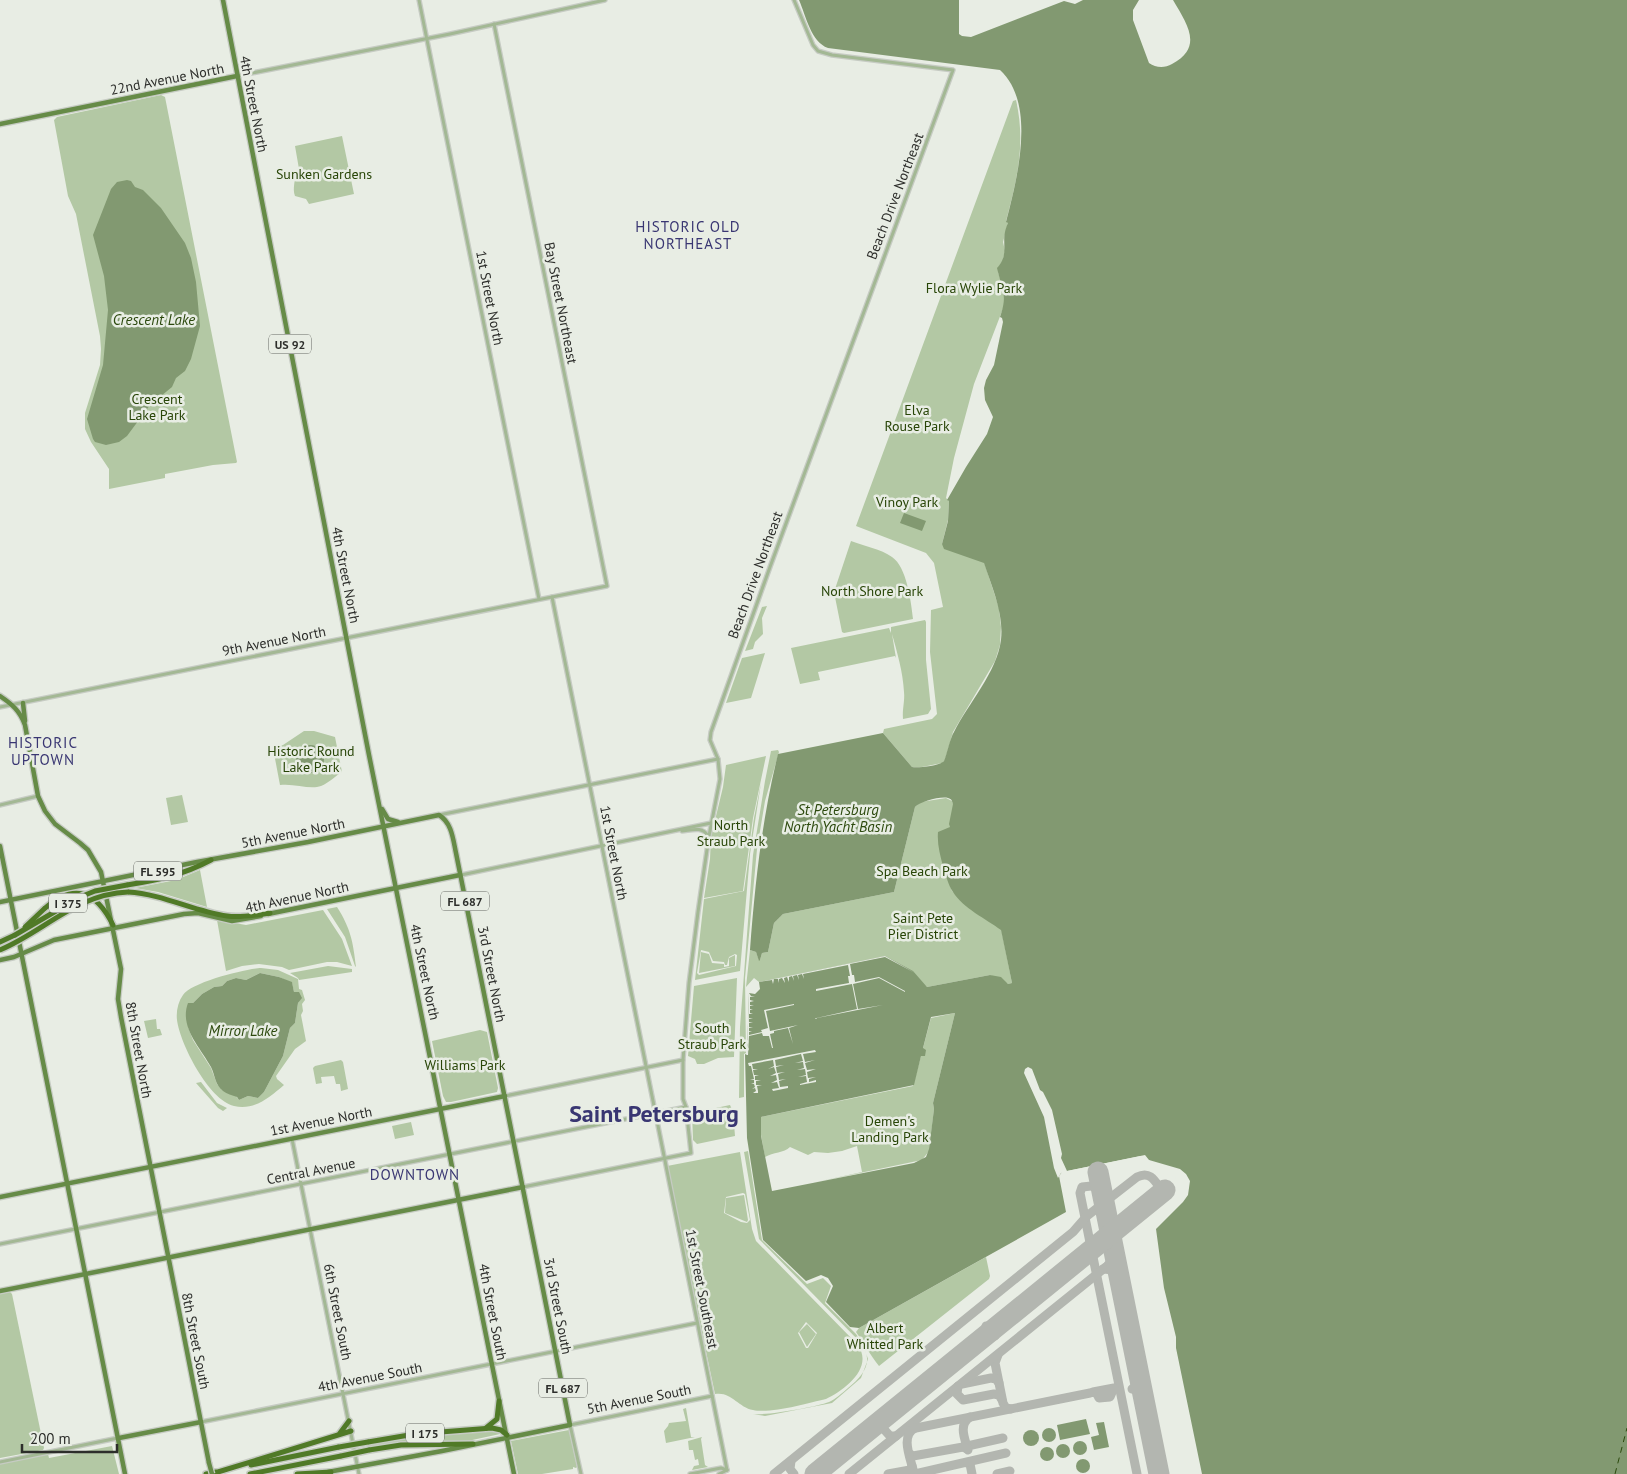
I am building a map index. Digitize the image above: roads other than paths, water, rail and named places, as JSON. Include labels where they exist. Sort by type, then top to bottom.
[{"type":"highway","name":"I 375","points":[[0,942],[80,897],[101,890],[182,874],[211,860]]},
{"type":"highway","name":"I 375","points":[[0,950],[24,938],[71,908],[87,900],[107,894],[128,892],[157,896],[227,916],[270,913]]},
{"type":"highway","points":[[15,935],[62,896],[73,894],[87,896],[101,905],[113,927]]},
{"type":"highway","points":[[483,1429],[491,1425],[496,1419],[499,1401]]},
{"type":"highway","points":[[338,1434],[349,1421]]},
{"type":"highway","points":[[483,1429],[497,1428],[507,1436]]},
{"type":"highway","name":"I 175","points":[[206,1474],[339,1447],[415,1434],[483,1429]]},
{"type":"highway","points":[[215,1473],[351,1431]]},
{"type":"highway","name":"I 175","points":[[250,1474],[401,1445],[473,1444]]},
{"type":"highway","points":[[297,1474],[331,1472]]},
{"type":"main road","name":"4th Street North","points":[[222,0],[379,804],[450,1154]]},
{"type":"main road","name":"22nd Avenue North","points":[[0,124],[237,76]]},
{"type":"main road","points":[[0,696],[12,705],[22,717],[25,725]]},
{"type":"main road","name":"8th Street North","points":[[22,703],[38,796],[44,811],[51,820],[80,843],[93,857],[104,881],[121,969],[118,996],[120,1010],[159,1212]]},
{"type":"main road","points":[[379,804],[388,819],[404,822]]},
{"type":"main road","name":"5th Avenue North","points":[[0,902],[440,815]]},
{"type":"main road","name":"3rd Street North","points":[[440,815],[451,829],[514,1142]]},
{"type":"main road","points":[[0,846],[125,1474]]},
{"type":"main road","name":"4th Avenue North","points":[[0,960],[54,940],[113,927],[198,913],[232,921],[245,920],[270,913],[460,875]]},
{"type":"main road","name":"1st Avenue North","points":[[0,1197],[505,1096]]},
{"type":"main road","name":"3rd Street South","points":[[514,1142],[570,1425]]},
{"type":"main road","name":"4th Street South","points":[[450,1154],[514,1474]]},
{"type":"main road","points":[[0,1291],[523,1187]]},
{"type":"main road","name":"8th Street South","points":[[159,1212],[209,1462],[215,1473]]},
{"type":"main road","name":"4th Avenue South","points":[[119,1438],[201,1422]]},
{"type":"main road","points":[[320,1474],[442,1452],[507,1436],[570,1425]]},
{"type":"street","name":"1st Street North","points":[[419,0],[539,600]]},
{"type":"street","name":"22nd Avenue North","points":[[237,76],[605,0]]},
{"type":"street","name":"Beach Drive Northeast","points":[[664,1159],[691,1153],[686,1107],[683,1099],[683,1060],[689,983],[709,836],[720,779],[718,760],[711,744],[710,735],[953,70],[832,56],[822,52],[813,45],[794,0]]},
{"type":"street","name":"Bay Street Northeast","points":[[494,24],[607,586]]},
{"type":"street","name":"9th Avenue North","points":[[0,707],[607,586]]},
{"type":"street","name":"1st Street North","points":[[552,597],[655,1113]]},
{"type":"street","name":"5th Avenue North","points":[[440,815],[718,760]]},
{"type":"street","points":[[0,804],[38,796]]},
{"type":"street","points":[[676,830],[712,822]]},
{"type":"street","points":[[676,830],[698,829],[705,831],[709,836]]},
{"type":"street","name":"4th Avenue North","points":[[460,875],[676,830]]},
{"type":"street","name":"1st Avenue North","points":[[505,1096],[683,1060]]},
{"type":"street","name":"Central Avenue","points":[[0,1244],[686,1107]]},
{"type":"street","name":"1st Street Southeast","points":[[655,1113],[727,1470]]},
{"type":"street","name":"6th Street South","points":[[292,1139],[359,1474]]},
{"type":"street","points":[[523,1187],[664,1159]]},
{"type":"street","name":"4th Avenue South","points":[[201,1422],[697,1323]]},
{"type":"street","name":"5th Avenue South","points":[[570,1425],[712,1396]]},
{"type":"street","name":"3rd Street South","points":[[570,1425],[581,1474]]},
{"type":"street","name":"4th Avenue South","points":[[0,1462],[119,1438]]},
{"type":"street","points":[[690,1474],[721,1468],[727,1470]]},
{"type":"street","points":[[719,1474],[727,1470]]},
{"type":"water","name":"St Petersburg North Yacht Basin","points":[[799,0],[959,0],[959,34],[971,37],[1064,1],[1075,4],[1083,0],[1139,0],[1133,10],[1133,20],[1149,63],[1163,67],[1182,57],[1188,50],[1190,43],[1187,26],[1173,0],[1627,0],[1627,1474],[1201,1474],[1150,1224],[1169,1210],[1180,1194],[1180,1177],[1141,1156],[1062,1172],[1059,1176],[1066,1212],[859,1328],[850,1327],[826,1302],[833,1286],[828,1278],[821,1275],[806,1281],[763,1240],[747,1138],[745,1054],[747,1054],[749,993],[755,994],[760,989],[759,982],[885,956],[913,971],[927,987],[990,975],[1001,977],[1008,984],[1012,983],[1001,930],[975,913],[957,898],[947,880],[938,845],[938,832],[950,827],[953,804],[948,798],[930,800],[915,807],[894,892],[783,914],[774,923],[768,952],[762,953],[759,961],[756,952],[750,950],[760,851],[778,754],[883,733],[912,767],[942,763],[954,732],[994,664],[1001,640],[1001,620],[994,591],[984,563],[944,549],[942,544],[948,521],[949,501],[947,500],[987,434],[993,417],[985,400],[984,388],[994,365],[1003,322],[1000,317],[1004,297],[997,268],[1003,257],[1004,236],[1008,223],[1006,222],[1019,164],[1021,122],[1018,102],[1011,85],[1000,70],[828,48],[822,45],[813,34]],"holes":[[[955,1013],[933,1103],[934,1109],[929,1149],[926,1157],[914,1163],[772,1191],[761,1136],[761,1117],[914,1085],[921,1056],[925,1056],[926,1050],[923,1048],[931,1017]]]},
{"type":"water","name":"Crescent Lake","points":[[131,181],[135,187],[143,190],[161,208],[185,243],[191,258],[196,282],[200,326],[191,359],[185,371],[176,378],[172,387],[150,405],[127,436],[119,442],[106,445],[95,442],[87,419],[103,365],[108,310],[104,276],[93,235],[111,189],[117,182]]},
{"type":"water","points":[[904,513],[926,521],[922,531],[900,523]]},
{"type":"water","points":[[310,745],[320,749],[324,759],[320,769],[310,773],[300,769],[296,759],[300,749]]},
{"type":"water","name":"Mirror Lake","points":[[260,973],[292,982],[294,992],[299,992],[302,998],[298,1003],[295,1023],[290,1028],[283,1056],[264,1092],[258,1098],[248,1096],[239,1100],[218,1086],[211,1067],[188,1029],[186,1012],[188,1003],[193,1003],[202,994],[214,987],[222,986],[227,981],[236,978],[246,980]]},
{"type":"water","points":[[1086,1419],[1090,1434],[1060,1440],[1057,1425]]},
{"type":"water","points":[[1104,1422],[1109,1447],[1094,1450],[1091,1437],[1099,1435],[1096,1423]]},
{"type":"water","points":[[1046,1428],[1052,1428],[1056,1435],[1052,1442],[1046,1442],[1042,1438],[1042,1432]]},
{"type":"water","points":[[1031,1430],[1039,1438],[1031,1446],[1023,1438]]},
{"type":"water","points":[[1077,1441],[1083,1441],[1087,1448],[1083,1455],[1077,1455],[1073,1451],[1073,1445]]},
{"type":"water","points":[[1060,1444],[1066,1444],[1070,1451],[1066,1458],[1060,1458],[1056,1454],[1056,1448]]},
{"type":"water","points":[[1044,1447],[1050,1447],[1054,1454],[1050,1461],[1044,1461],[1040,1457],[1040,1451]]},
{"type":"water","points":[[1080,1459],[1086,1459],[1090,1466],[1086,1473],[1080,1473],[1076,1469],[1076,1463]]},
{"type":"district","name":"HISTORIC OLD NORTHEAST","points":[[688,234]]},
{"type":"district","name":"HISTORIC UPTOWN","points":[[43,750]]},
{"type":"district","name":"Saint Petersburg","points":[[654,1113]]},
{"type":"district","name":"DOWNTOWN","points":[[415,1174]]},
{"type":"park label","name":"Sunken Gardens","points":[[324,174]]},
{"type":"park label","name":"Flora Wylie Park","points":[[974,288]]},
{"type":"park label","name":"Crescent Lake Park","points":[[157,408]]},
{"type":"park label","name":"Elva Rouse Park","points":[[917,418]]},
{"type":"park label","name":"Vinoy Park","points":[[907,502]]},
{"type":"park label","name":"North Shore Park","points":[[872,591]]},
{"type":"park label","name":"Historic Round Lake Park","points":[[311,760]]},
{"type":"park label","name":"North Straub Park","points":[[731,834]]},
{"type":"park label","name":"Spa Beach Park","points":[[922,871]]},
{"type":"park label","name":"Saint Pete Pier District","points":[[923,926]]},
{"type":"park label","name":"South Straub Park","points":[[712,1036]]},
{"type":"park label","name":"Williams Park","points":[[465,1065]]},
{"type":"park label","name":"Demen's Landing Park","points":[[890,1130]]},
{"type":"park label","name":"Albert Whitted Park","points":[[885,1336]]}]
